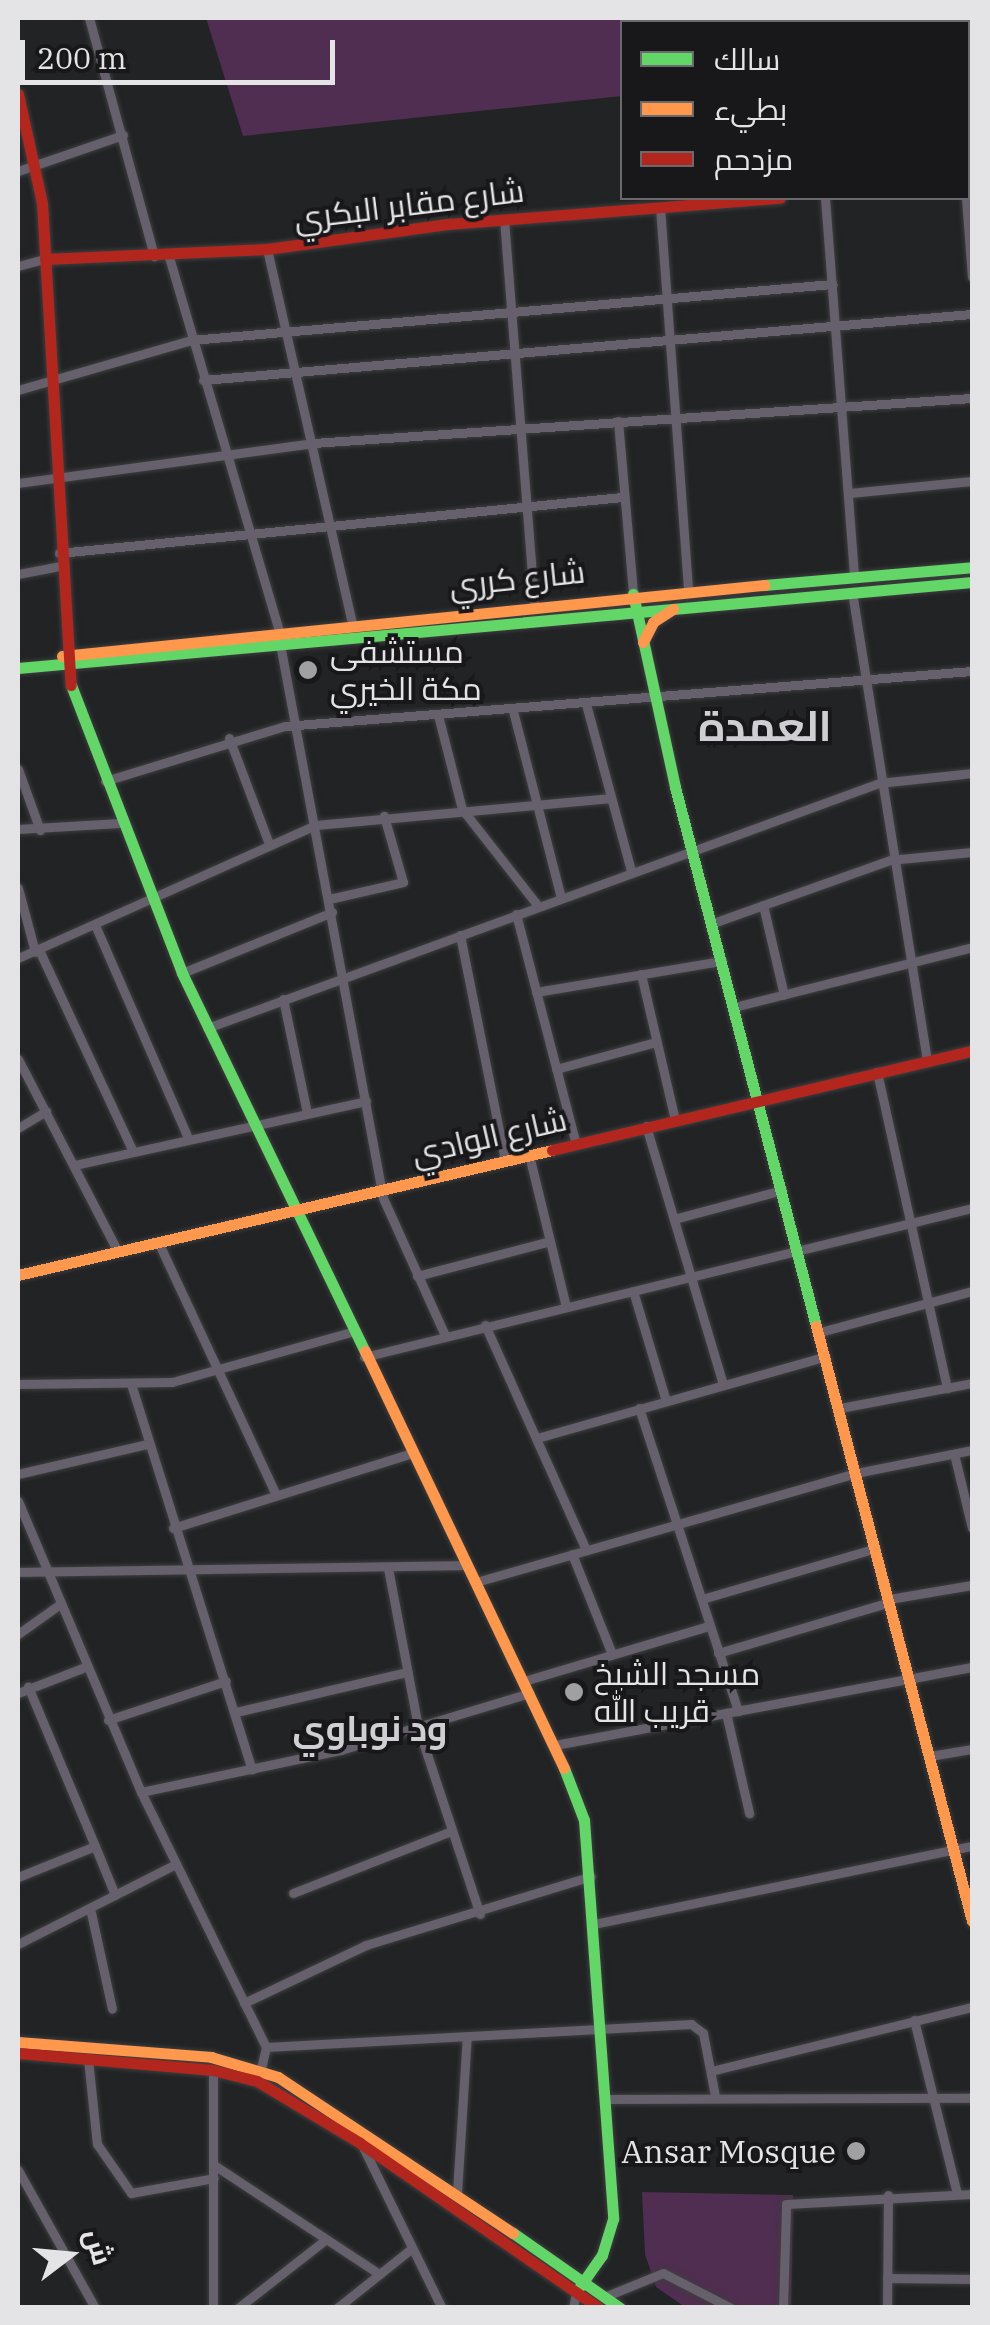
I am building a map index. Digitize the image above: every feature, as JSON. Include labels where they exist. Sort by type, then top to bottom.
[{"type":"main road","points":[[18,94],[36,166],[68,660],[105,781],[150,900],[252,1124],[524,1680],[580,1803],[592,1876],[612,2219],[602,2255],[580,2287]]},
{"type":"main road","name":"شارع مقابر البكري","points":[[44,259],[154,258],[266,249],[504,219],[750,200]]},
{"type":"main road","name":"شارع كرري","points":[[280,637],[352,624],[534,604],[972,567]]},
{"type":"main road","name":"شارع كرري","points":[[68,660],[280,637],[972,582]]},
{"type":"main road","points":[[752,584],[753,598]]},
{"type":"main road","points":[[633,594],[652,698],[972,1921]]},
{"type":"main road","points":[[642,646],[654,622],[679,606]]},
{"type":"main road","points":[[18,668],[68,660]]},
{"type":"main road","name":"شارع الوادي","points":[[18,1275],[160,1246],[382,1188],[972,1051]]},
{"type":"main road","points":[[18,2042],[211,2058],[319,2099],[456,2193],[580,2287]]},
{"type":"main road","points":[[18,2053],[260,2075],[602,2302],[620,2308]]},
{"type":"street","points":[[89,18],[154,258]]},
{"type":"street","points":[[18,172],[123,135]]},
{"type":"street","points":[[825,200],[854,576]]},
{"type":"street","points":[[966,200],[972,277]]},
{"type":"street","points":[[660,206],[688,590]]},
{"type":"street","points":[[504,219],[534,604]]},
{"type":"street","points":[[266,249],[352,624]]},
{"type":"street","points":[[169,257],[280,637],[382,1188],[444,1335]]},
{"type":"street","points":[[18,266],[44,259]]},
{"type":"street","points":[[18,390],[191,340],[833,284]]},
{"type":"street","points":[[203,380],[972,314]]},
{"type":"street","points":[[18,482],[54,474],[312,443],[972,398]]},
{"type":"street","points":[[618,421],[633,594]]},
{"type":"street","points":[[849,493],[972,480]]},
{"type":"street","points":[[18,574],[60,560],[249,531],[622,497]]},
{"type":"street","points":[[852,592],[890,860],[927,1062]]},
{"type":"street","points":[[105,781],[229,738],[297,725],[972,672]]},
{"type":"street","points":[[586,704],[631,872]]},
{"type":"street","points":[[513,711],[561,898]]},
{"type":"street","points":[[438,715],[462,809],[538,906]]},
{"type":"street","points":[[229,738],[269,844]]},
{"type":"street","points":[[18,769],[40,830]]},
{"type":"street","points":[[208,1028],[879,783],[972,773]]},
{"type":"street","points":[[18,958],[315,824],[610,798]]},
{"type":"street","points":[[329,899],[403,882],[384,816]]},
{"type":"street","points":[[18,829],[120,822]]},
{"type":"street","points":[[712,923],[890,860],[972,852]]},
{"type":"street","points":[[18,888],[37,951],[132,1149]]},
{"type":"street","points":[[762,905],[784,995]]},
{"type":"street","points":[[182,972],[332,912]]},
{"type":"street","points":[[516,914],[576,1144]]},
{"type":"street","points":[[95,926],[187,1136]]},
{"type":"street","points":[[460,935],[504,1160]]},
{"type":"street","points":[[734,1007],[972,946]]},
{"type":"street","points":[[536,992],[722,960]]},
{"type":"street","points":[[641,974],[675,1120]]},
{"type":"street","points":[[283,999],[307,1113]]},
{"type":"street","points":[[556,1069],[656,1042]]},
{"type":"street","points":[[18,1060],[118,1252]]},
{"type":"street","points":[[877,1072],[947,1388]]},
{"type":"street","points":[[75,1165],[187,1136],[366,1101]]},
{"type":"street","points":[[18,1128],[46,1110]]},
{"type":"street","points":[[646,1126],[724,1385]]},
{"type":"street","points":[[529,1155],[547,1242],[566,1307]]},
{"type":"street","points":[[674,1219],[782,1190]]},
{"type":"street","points":[[364,1357],[972,1208]]},
{"type":"street","points":[[416,1276],[547,1242]]},
{"type":"street","points":[[160,1246],[276,1494]]},
{"type":"street","points":[[820,1332],[972,1290]]},
{"type":"street","points":[[633,1291],[666,1401]]},
{"type":"street","points":[[485,1325],[586,1550]]},
{"type":"street","points":[[18,1384],[172,1382],[351,1332]]},
{"type":"street","points":[[537,1438],[826,1356]]},
{"type":"street","points":[[840,1408],[972,1383]]},
{"type":"street","points":[[131,1384],[186,1572],[226,1681],[252,1768]]},
{"type":"street","points":[[639,1408],[718,1653],[750,1813]]},
{"type":"street","points":[[18,1474],[147,1444]]},
{"type":"street","points":[[476,1582],[856,1474],[972,1450]]},
{"type":"street","points":[[173,1528],[412,1453]]},
{"type":"street","points":[[954,1454],[972,1528]]},
{"type":"street","points":[[18,1501],[108,1720],[266,2047],[260,2075]]},
{"type":"street","points":[[702,1599],[876,1548]]},
{"type":"street","points":[[572,1554],[612,1654]]},
{"type":"street","points":[[18,1572],[467,1564]]},
{"type":"street","points":[[388,1568],[418,1727],[480,1914]]},
{"type":"street","points":[[718,1653],[890,1601],[972,1585]]},
{"type":"street","points":[[18,1634],[60,1604]]},
{"type":"street","points":[[524,1680],[709,1626]]},
{"type":"street","points":[[18,1693],[84,1667]]},
{"type":"street","points":[[555,1745],[972,1667]]},
{"type":"street","points":[[236,1712],[407,1672]]},
{"type":"street","points":[[108,1720],[226,1681]]},
{"type":"street","points":[[28,1687],[115,1896]]},
{"type":"street","points":[[141,1792],[418,1727],[530,1693]]},
{"type":"street","points":[[930,1756],[972,1749]]},
{"type":"street","points":[[293,1893],[451,1831]]},
{"type":"street","points":[[18,1877],[96,1846]]},
{"type":"street","points":[[594,1924],[972,1846]]},
{"type":"street","points":[[18,1944],[176,1864]]},
{"type":"street","points":[[244,2003],[342,1953],[480,1914],[592,1876]]},
{"type":"street","points":[[90,1908],[112,2009]]},
{"type":"street","points":[[711,2071],[972,2006]]},
{"type":"street","points":[[914,2020],[957,2194]]},
{"type":"street","points":[[266,2047],[467,2036],[599,2034],[697,2025],[715,2096]]},
{"type":"street","points":[[456,2193],[467,2036]]},
{"type":"street","points":[[88,2058],[97,2144],[132,2193],[214,2178]]},
{"type":"street","points":[[212,2308],[213,2070]]},
{"type":"street","points":[[604,2099],[972,2098]]},
{"type":"street","points":[[360,2143],[442,2308]]},
{"type":"street","points":[[214,2165],[379,2274]]},
{"type":"street","points":[[18,2170],[95,2308]]},
{"type":"street","points":[[887,2308],[888,2195]]},
{"type":"street","points":[[783,2308],[786,2204],[888,2195],[972,2196]]},
{"type":"street","points":[[238,2308],[325,2240]]},
{"type":"street","points":[[336,2308],[411,2249]]},
{"type":"street","points":[[602,2302],[664,2273],[731,2308]]},
{"type":"street","points":[[887,2278],[972,2279]]},
{"type":"street","points":[[573,2308],[580,2287]]},
{"type":"shaded area","points":[[206,18],[972,18],[970,60],[970,20],[620,20],[620,96],[243,136]]},
{"type":"shaded area","points":[[642,2192],[793,2195],[791,2307],[685,2307],[656,2287],[645,2254]]},
{"type":"traffic: fast","points":[[764,585],[972,567]]},
{"type":"traffic: fast","points":[[18,668],[972,582]]},
{"type":"traffic: fast","points":[[633,594],[675,787],[816,1326]]},
{"type":"traffic: fast","points":[[71,685],[182,973],[365,1351]]},
{"type":"traffic: fast","points":[[564,1768],[584,1820],[613,2219],[602,2255],[576,2292]]},
{"type":"traffic: fast","points":[[513,2233],[620,2308]]},
{"type":"traffic: slow","points":[[62,656],[764,585]]},
{"type":"traffic: slow","points":[[643,642],[653,622],[673,609]]},
{"type":"traffic: slow","points":[[18,1275],[552,1150]]},
{"type":"traffic: slow","points":[[816,1326],[972,1921]]},
{"type":"traffic: slow","points":[[365,1351],[564,1768]]},
{"type":"traffic: slow","points":[[18,2042],[211,2057],[278,2077],[513,2233]]},
{"type":"traffic: jam","points":[[18,94],[42,203],[71,685]]},
{"type":"traffic: jam","points":[[45,259],[267,249],[447,224],[754,200]]},
{"type":"traffic: jam","points":[[552,1150],[972,1051]]},
{"type":"traffic: jam","points":[[18,2053],[213,2070],[257,2081],[360,2143],[599,2308]]},
{"type":"place","name":"مستشفى مكة الخيري","points":[[308,670]]},
{"type":"place","name":"مسجد الشيخ قريب الله","points":[[574,1692]]},
{"type":"place","name":"Ansar Mosque","points":[[856,2151]]},
{"type":"district","name":"العمدة","points":[[765,726]]},
{"type":"district","name":"ود نوباوي","points":[[370,1728]]}]
